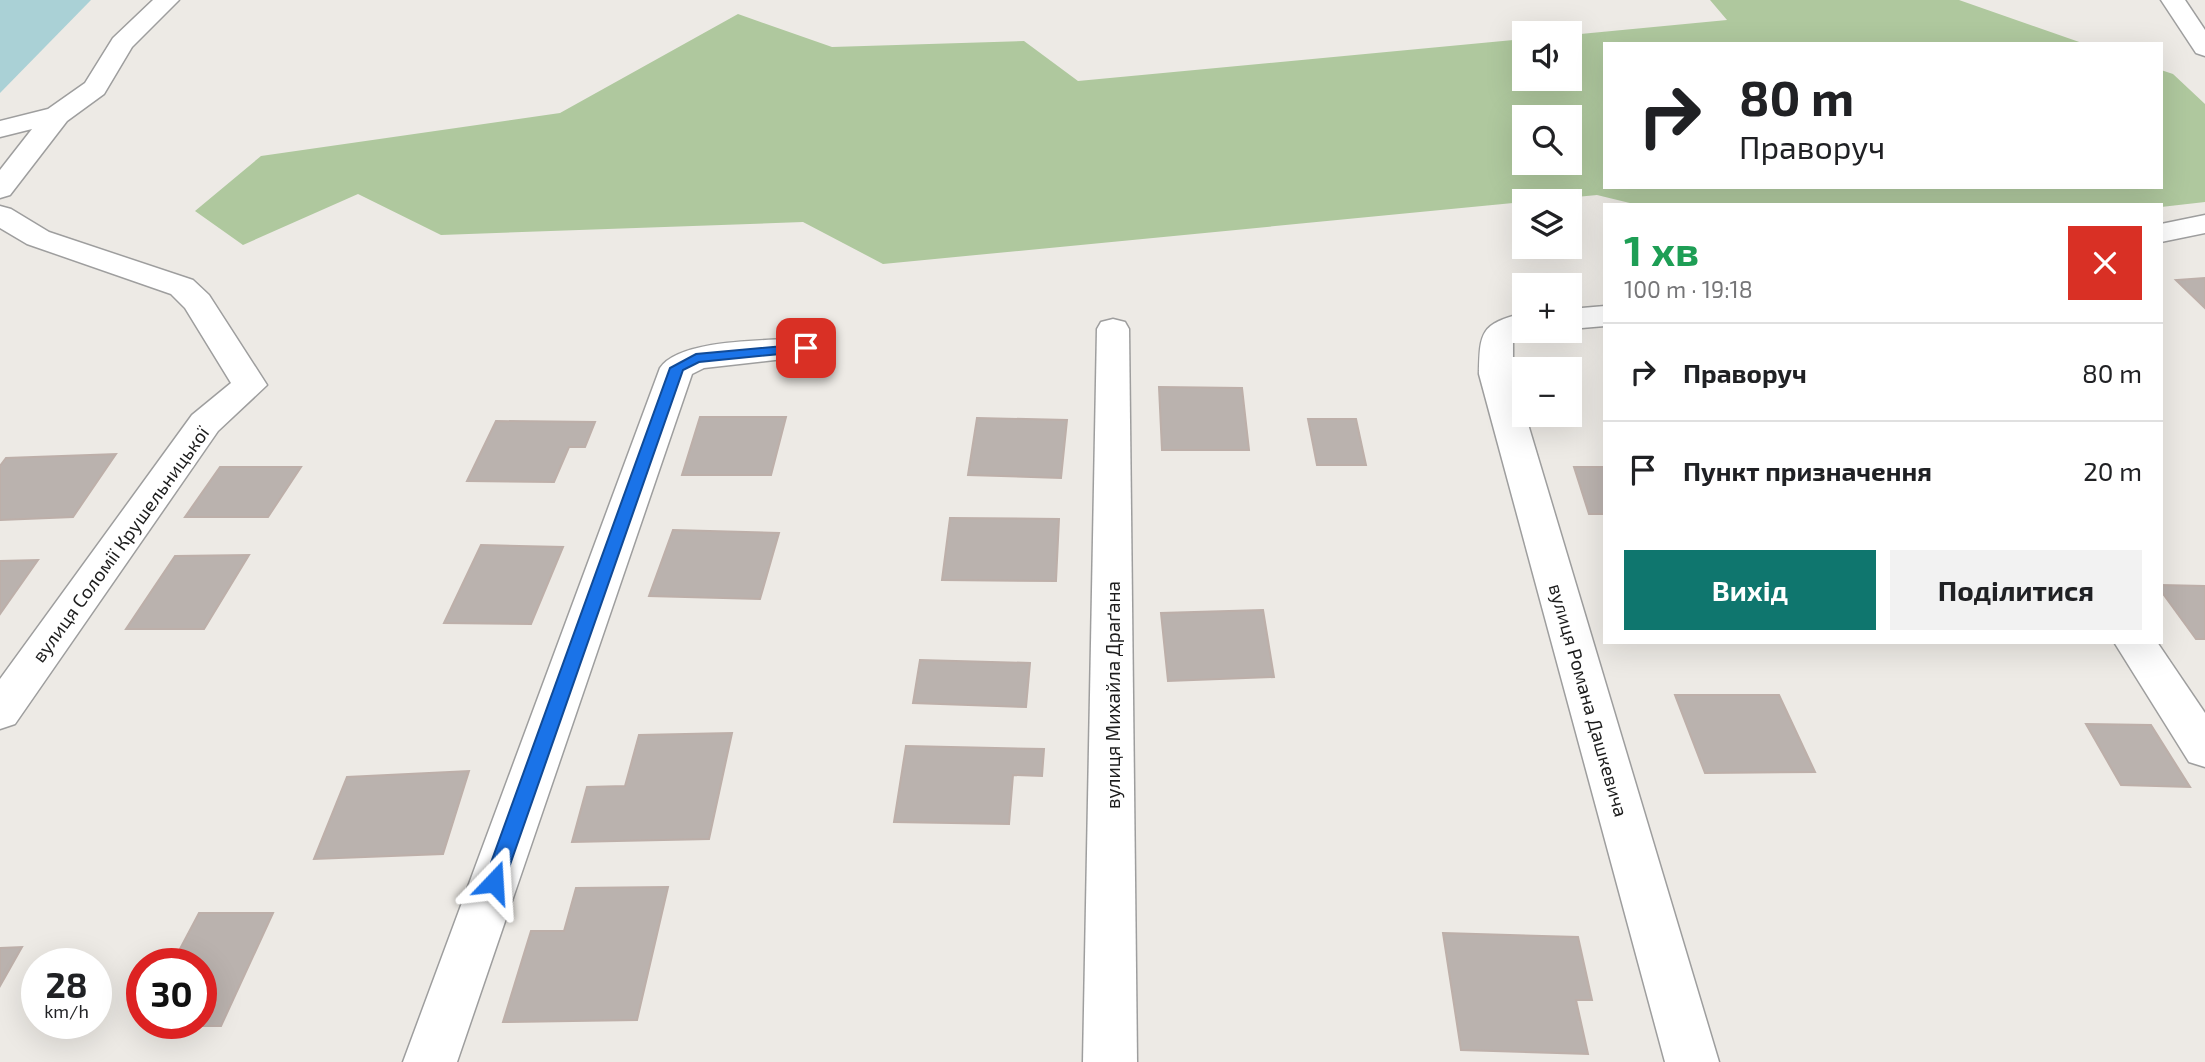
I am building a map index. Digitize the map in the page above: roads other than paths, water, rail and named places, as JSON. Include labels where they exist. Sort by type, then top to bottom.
[{"type":"street","points":[[0,189],[57,115],[95,88],[122,43],[167,0]]},
{"type":"street","points":[[2173,0],[2205,48]]},
{"type":"street","points":[[0,129],[57,115]]},
{"type":"street","name":"вулиця Соломії Крушельницької","points":[[0,215],[38,238],[181,287],[198,302],[250,385],[205,423],[0,712]]},
{"type":"street","points":[[2163,233],[2205,224]]},
{"type":"street","points":[[1582,318],[1603,316]]},
{"type":"street","name":"вулиця Михайла Драґана","points":[[1110,1062],[1113,329]]},
{"type":"street","name":"вулиця Романа Дашкевича","points":[[1510,330],[1496,374],[1692,1062]]},
{"type":"street","points":[[430,1062],[677,368],[696,358],[806,348]]},
{"type":"street","points":[[2136,644],[2205,749]]},
{"type":"water","points":[[0,0],[91,0],[0,93]]}]
